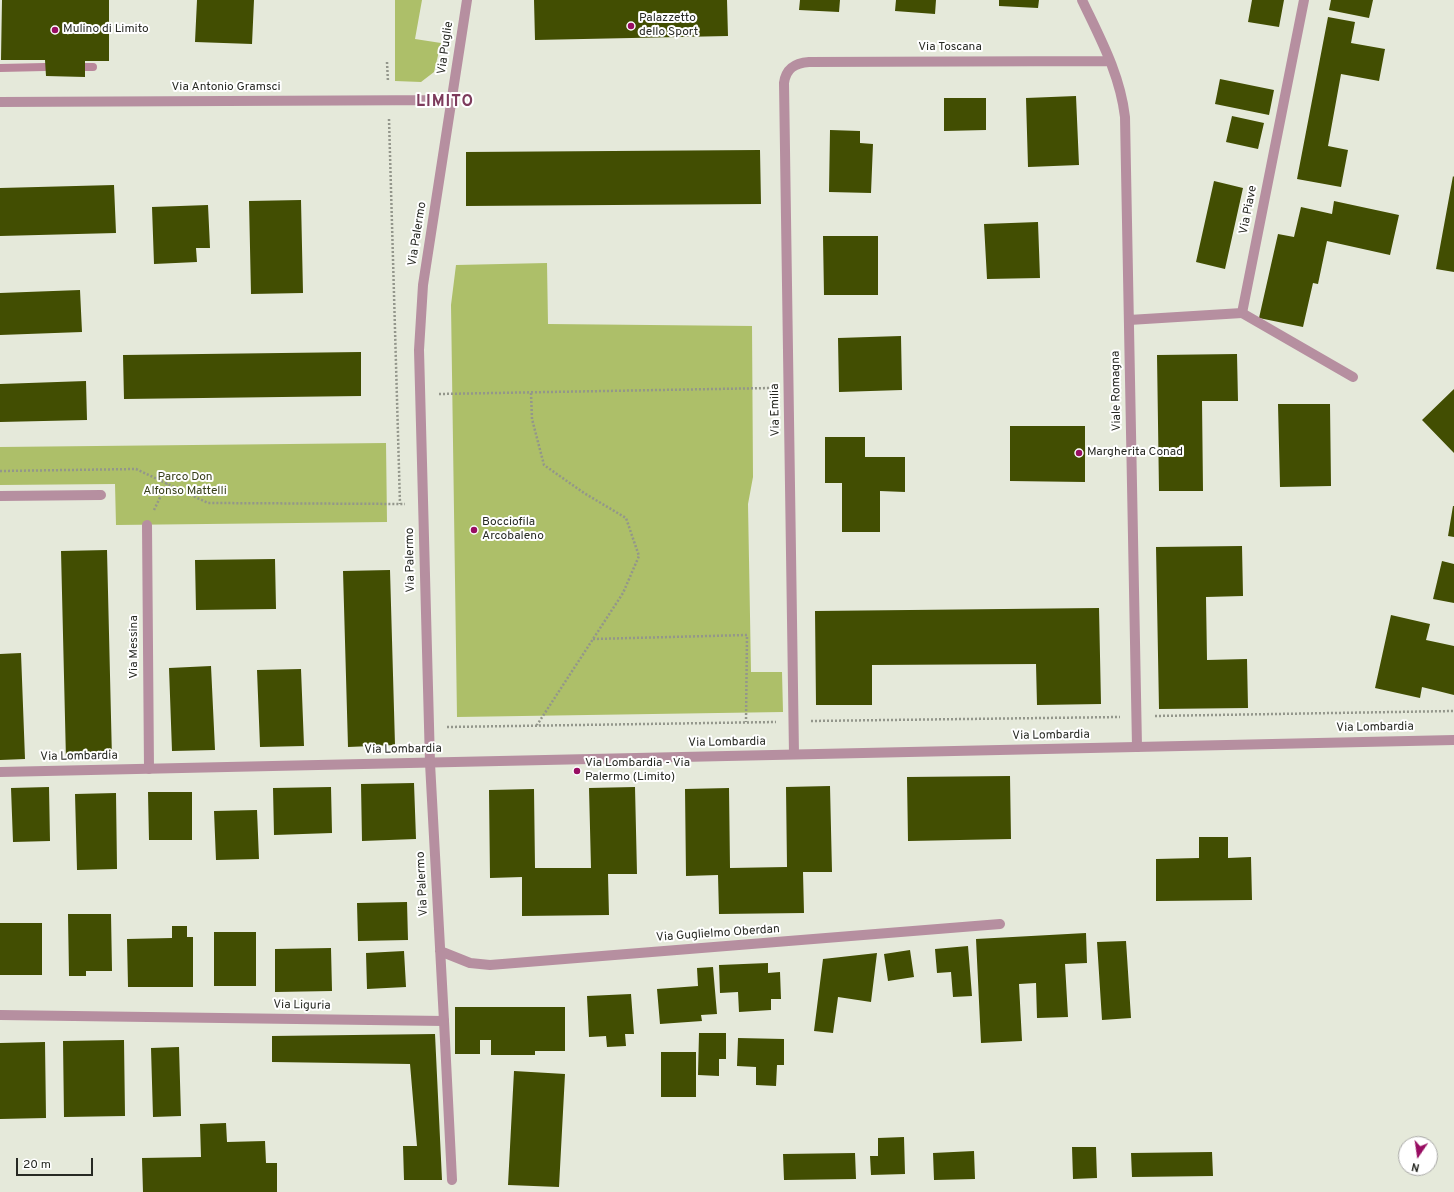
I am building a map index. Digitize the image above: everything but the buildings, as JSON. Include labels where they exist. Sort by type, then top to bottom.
[{"type":"street","name":"Via Puglie","points":[[452,100],[466,0]]},
{"type":"street","name":"Viale Romagna","points":[[1082,0],[1110,62],[1121,91],[1125,117],[1137,747]]},
{"type":"street","name":"Via Piave","points":[[1242,313],[1304,0]]},
{"type":"street","name":"Via Toscana","points":[[791,66],[809,62],[1110,62]]},
{"type":"street","name":"Via Emilia","points":[[791,66],[784,83],[794,754]]},
{"type":"street","name":"Via Antonio Gramsci","points":[[0,102],[452,100]]},
{"type":"street","name":"Via Palermo","points":[[444,1021],[430,762],[420,394],[420,337],[423,285],[452,100]]},
{"type":"street","points":[[1129,320],[1242,313],[1353,377]]},
{"type":"street","points":[[0,496],[101,495]]},
{"type":"street","name":"Via Messina","points":[[147,525],[149,769]]},
{"type":"street","name":"Via Lombardia","points":[[0,772],[1454,740]]},
{"type":"street","name":"Via Guglielmo Oberdan","points":[[440,951],[470,963],[490,965],[1000,924]]},
{"type":"street","name":"Via Liguria","points":[[0,1015],[444,1021]]},
{"type":"street","points":[[444,1021],[452,1180]]},
{"type":"path","points":[[387,62],[400,504]]},
{"type":"path","points":[[420,394],[788,387]]},
{"type":"path","points":[[531,392],[532,419],[544,466],[584,493],[626,518],[639,556],[623,593],[537,726]]},
{"type":"path","points":[[0,471],[136,469],[208,503],[423,504]]},
{"type":"path","points":[[147,525],[166,483]]},
{"type":"path","points":[[593,639],[747,635],[746,722]]},
{"type":"path","points":[[444,727],[1454,711]]},
{"type":"green space","points":[[395,0],[422,0],[415,39],[441,43],[434,72],[421,82],[395,81]]},
{"type":"green space","points":[[547,263],[548,324],[752,326],[753,477],[748,504],[751,672],[782,672],[783,712],[457,717],[451,305],[456,265]]},
{"type":"green space","name":"Parco Don Alfonso Mattelli","points":[[386,443],[387,522],[116,525],[115,484],[0,485],[0,447]]},
{"type":"waterway","points":[[0,68],[45,67]]},
{"type":"waterway","points":[[85,67],[93,67]]},
{"type":"place","name":"Palazzetto dello Sport","points":[[631,26]]},
{"type":"place","name":"Mulino di Limito","points":[[55,30]]},
{"type":"place","name":"Margherita Conad","points":[[1079,453]]},
{"type":"place","name":"Bocciofila Arcobaleno","points":[[474,530]]},
{"type":"place","name":"Via Lombardia - Via Palermo (Limito)","points":[[577,771]]},
{"type":"district","name":"LIMITO","points":[[445,103]]}]
